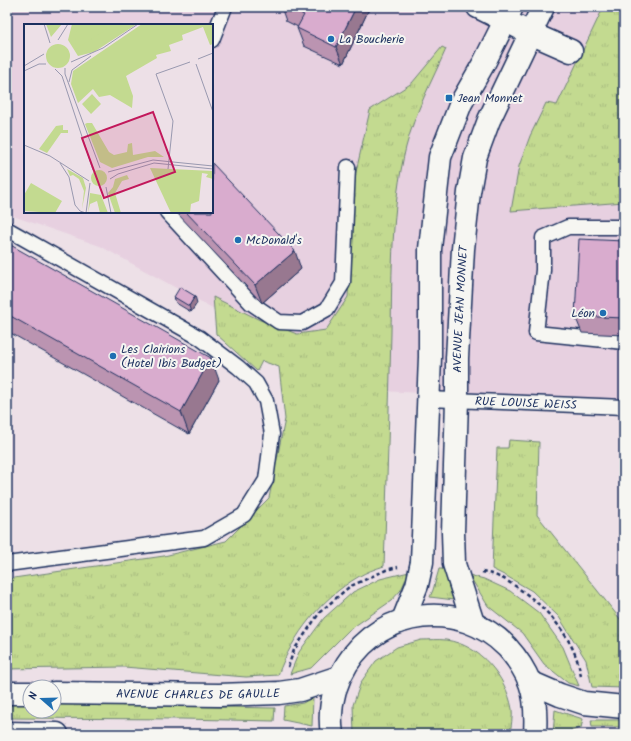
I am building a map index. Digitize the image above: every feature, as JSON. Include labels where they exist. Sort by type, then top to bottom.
[{"type":"street","points":[[478,7],[509,14],[530,33],[571,51]]},
{"type":"street","name":"AVENUE JEAN MONNET","points":[[473,623],[454,564],[453,532],[457,358],[463,249],[469,192],[475,158],[490,120],[543,7]]},
{"type":"street","points":[[403,620],[416,585],[422,562],[430,357],[430,249],[440,157],[461,103],[484,63],[509,14]]},
{"type":"street","points":[[332,734],[330,724],[332,700],[339,677],[355,652],[377,633],[403,620],[426,616],[451,617],[473,623],[498,638],[517,658],[530,682],[536,708],[535,734]]},
{"type":"street","name":"AVENUE CHARLES DE GAULLE","points":[[62,694],[219,695],[279,693],[300,690],[339,677]]},
{"type":"street","points":[[530,682],[560,695],[584,703],[624,706]]},
{"type":"street","points":[[7,693],[22,693]]},
{"type":"street","points":[[7,733],[57,734]]},
{"type":"lane","points":[[213,37],[225,7]]},
{"type":"lane","points":[[168,213],[251,303],[278,322],[302,323],[327,309],[343,283],[348,167]]},
{"type":"lane","points":[[624,227],[568,227],[543,238],[543,270],[536,333],[624,342]]},
{"type":"lane","points":[[7,229],[200,338],[238,367],[256,383],[266,401],[272,434],[266,480],[244,515],[204,538],[7,564]]},
{"type":"lane","name":"RUE LOUISE WEISS","points":[[428,399],[624,407]]},
{"type":"path","points":[[288,668],[294,650],[320,612],[349,587],[386,570],[401,567]]},
{"type":"path","points":[[481,572],[500,577],[529,595],[552,617],[568,640],[580,667],[582,679]]},
{"type":"shaded area","points":[[7,7],[624,7],[624,403],[361,390],[100,246],[7,214]]},
{"type":"green space","points":[[600,7],[624,7],[624,202],[511,211],[519,166],[530,136],[546,103],[557,105],[602,10]]},
{"type":"green space","points":[[442,47],[446,49],[419,109],[410,134],[397,193],[392,263],[384,566],[358,577],[320,607],[300,632],[284,660],[278,675],[246,677],[124,667],[7,669],[7,579],[164,556],[226,541],[269,498],[285,419],[279,367],[262,361],[257,371],[216,334],[213,297],[260,320],[297,334],[326,330],[348,297],[355,176],[370,110],[412,83]]},
{"type":"green space","points":[[509,440],[539,442],[537,515],[621,620],[624,621],[624,688],[592,687],[586,660],[559,617],[532,591],[492,569],[497,448],[508,448]]},
{"type":"green space","points":[[439,569],[445,569],[454,600],[430,597]]},
{"type":"green space","points":[[409,572],[401,590],[391,601],[349,630],[311,668],[290,674],[299,652],[324,618],[353,592],[380,579]]},
{"type":"green space","points":[[469,575],[484,579],[510,591],[539,613],[563,647],[579,686],[568,683],[544,664],[522,633],[488,606]]},
{"type":"green space","points":[[421,640],[446,640],[458,643],[470,648],[490,664],[504,685],[509,697],[512,709],[510,734],[354,734],[353,705],[361,682],[376,661],[397,647]]},
{"type":"green space","points":[[313,697],[312,726],[283,720],[284,706],[303,703]]},
{"type":"green space","points":[[7,704],[22,704],[22,718],[7,718]]},
{"type":"green space","points":[[62,704],[275,708],[274,721],[62,718]]},
{"type":"green space","points":[[555,710],[583,719],[581,728],[560,734],[553,734]]},
{"type":"green space","points":[[591,720],[624,720],[624,727],[592,727]]},
{"type":"building","points":[[287,7],[356,7],[336,47],[297,28],[304,15]]},
{"type":"building","name":"McDonald's","points":[[213,164],[295,251],[255,285],[187,213],[213,213]]},
{"type":"building","name":"Léon","points":[[579,239],[624,241],[624,318],[575,316]]},
{"type":"building","name":"Les Clairions (Hotel Ibis Budget)","points":[[7,243],[211,358],[181,412],[7,314]]},
{"type":"building","points":[[180,287],[195,296],[189,306],[174,297]]},
{"type":"place","name":"La Boucherie","points":[[331,39]]},
{"type":"place","name":"Jean Monnet","points":[[449,98]]},
{"type":"place","name":"McDonald's","points":[[238,240]]},
{"type":"place","name":"Léon","points":[[603,313]]},
{"type":"place","name":"Les Clairions (Hotel Ibis Budget)","points":[[113,356]]}]
